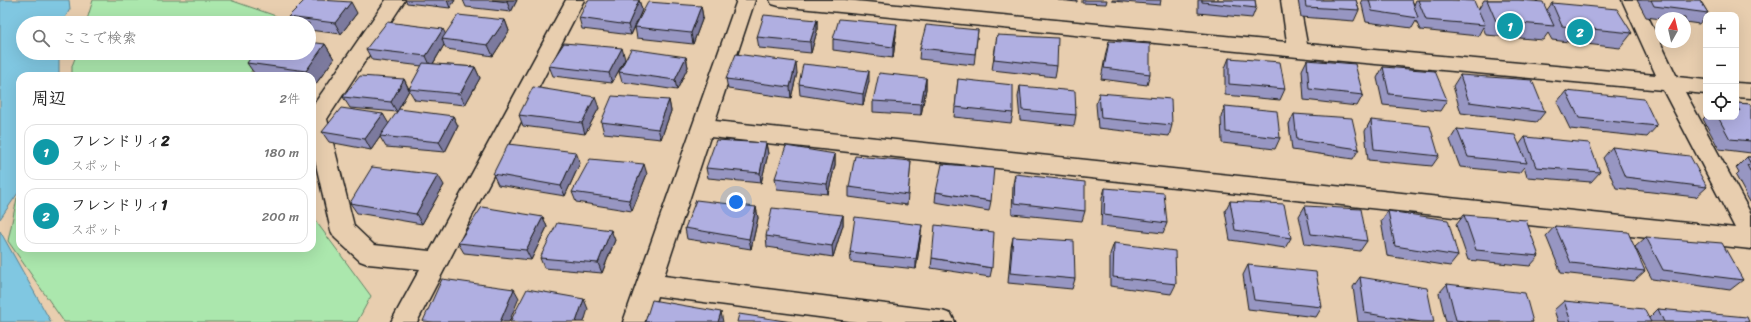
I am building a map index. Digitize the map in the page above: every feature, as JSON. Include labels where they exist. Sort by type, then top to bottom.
[{"type":"street","points":[[396,0],[316,118],[343,231],[368,254],[435,261]]},
{"type":"street","points":[[404,322],[435,261],[575,0]]},
{"type":"street","points":[[636,322],[746,0]]},
{"type":"street","points":[[779,0],[1298,50],[1703,87]]},
{"type":"street","points":[[1290,0],[1298,50]]},
{"type":"street","points":[[1631,0],[1670,84],[1751,236]]},
{"type":"street","points":[[1739,90],[1751,91]]},
{"type":"street","points":[[703,128],[1751,240]]},
{"type":"street","points":[[649,285],[942,322]]},
{"type":"green space","points":[[93,0],[230,0],[276,16],[88,16]]},
{"type":"green space","points":[[74,60],[257,60],[251,72],[72,72]]},
{"type":"green space","points":[[16,203],[16,252],[316,252],[316,221],[371,296],[357,322],[64,322],[8,241]]},
{"type":"water","points":[[0,0],[69,0],[70,9],[66,16],[16,16],[16,60],[59,60],[59,72],[16,72],[16,196],[0,219]]},
{"type":"water","points":[[0,231],[51,322],[0,322]]},
{"type":"building","points":[[305,0],[351,2],[335,23],[316,21],[316,16],[289,16]]},
{"type":"building","points":[[492,0],[507,0],[507,2]]},
{"type":"building","points":[[588,0],[639,0],[628,25],[579,18]]},
{"type":"building","points":[[1202,0],[1255,0],[1256,8],[1202,2]]},
{"type":"building","points":[[1305,0],[1356,0],[1359,10],[1306,7]]},
{"type":"building","points":[[1369,0],[1412,0],[1418,18],[1372,11]]},
{"type":"building","points":[[1418,0],[1474,1],[1485,25],[1426,20]]},
{"type":"building","points":[[1487,0],[1543,2],[1554,26],[1496,21]]},
{"type":"building","points":[[1651,0],[1700,0],[1707,12],[1703,12],[1654,6]]},
{"type":"building","points":[[648,2],[701,6],[691,33],[635,27]]},
{"type":"building","points":[[1552,3],[1617,9],[1632,33],[1562,26]]},
{"type":"building","points":[[458,15],[505,20],[488,45],[442,39]]},
{"type":"building","points":[[764,15],[817,20],[810,42],[757,37]]},
{"type":"building","points":[[839,19],[897,24],[893,47],[833,39]]},
{"type":"building","points":[[387,22],[443,29],[426,56],[366,49]]},
{"type":"building","points":[[926,25],[978,30],[975,54],[920,48]]},
{"type":"building","points":[[997,35],[1058,38],[1057,66],[994,59]]},
{"type":"building","points":[[1109,41],[1150,44],[1150,74],[1104,68]]},
{"type":"building","points":[[316,43],[325,44],[316,57]]},
{"type":"building","points":[[564,43],[622,48],[609,73],[549,66]]},
{"type":"building","points":[[631,49],[686,57],[675,80],[619,72]]},
{"type":"building","points":[[736,54],[796,62],[790,87],[726,79]]},
{"type":"building","points":[[1229,58],[1280,62],[1285,89],[1229,84]]},
{"type":"building","points":[[249,60],[314,60],[306,71],[247,63]]},
{"type":"building","points":[[1307,60],[1355,64],[1363,95],[1309,89]]},
{"type":"building","points":[[423,63],[475,67],[460,94],[409,89]]},
{"type":"building","points":[[803,64],[869,71],[863,94],[799,84]]},
{"type":"building","points":[[1383,67],[1435,71],[1447,100],[1389,94]]},
{"type":"building","points":[[879,73],[926,78],[921,104],[873,101]]},
{"type":"building","points":[[1460,75],[1532,80],[1545,112],[1469,102]]},
{"type":"building","points":[[360,76],[404,79],[391,102],[343,97]]},
{"type":"building","points":[[958,79],[1013,85],[1013,113],[955,107]]},
{"type":"building","points":[[1020,86],[1075,91],[1076,115],[1022,110]]},
{"type":"building","points":[[533,87],[595,97],[582,123],[519,115]]},
{"type":"building","points":[[1566,91],[1644,99],[1657,126],[1579,118]]},
{"type":"building","points":[[1099,93],[1171,99],[1172,125],[1101,118]]},
{"type":"building","points":[[612,96],[669,100],[658,129],[601,122]]},
{"type":"building","points":[[1739,103],[1751,104],[1751,141],[1730,139],[1720,120],[1739,120]]},
{"type":"building","points":[[1225,106],[1277,111],[1280,138],[1226,132]]},
{"type":"building","points":[[341,108],[383,114],[365,139],[322,132]]},
{"type":"building","points":[[399,109],[453,116],[439,142],[380,136]]},
{"type":"building","points":[[1294,114],[1352,118],[1359,149],[1297,140]]},
{"type":"building","points":[[1371,120],[1430,126],[1439,156],[1374,149]]},
{"type":"building","points":[[1457,129],[1515,135],[1527,163],[1468,157]]},
{"type":"building","points":[[1525,137],[1589,143],[1600,172],[1536,167]]},
{"type":"building","points":[[716,140],[766,143],[760,173],[706,168]]},
{"type":"building","points":[[508,144],[576,152],[561,186],[493,174]]},
{"type":"building","points":[[786,146],[835,154],[827,184],[775,178]]},
{"type":"building","points":[[1612,147],[1690,156],[1707,187],[1625,177]]},
{"type":"building","points":[[855,156],[911,161],[908,195],[849,187]]},
{"type":"building","points":[[1747,157],[1751,157],[1751,164]]},
{"type":"building","points":[[590,159],[644,164],[629,200],[572,192]]},
{"type":"building","points":[[942,164],[994,168],[991,201],[936,192]]},
{"type":"building","points":[[1747,165],[1751,166],[1751,173]]},
{"type":"building","points":[[372,167],[438,175],[416,214],[350,203]]},
{"type":"building","points":[[1015,174],[1085,182],[1085,211],[1014,203]]},
{"type":"building","points":[[1105,188],[1164,193],[1167,223],[1104,215]]},
{"type":"building","points":[[696,200],[756,207],[749,239],[685,228]]},
{"type":"building","points":[[1230,201],[1284,204],[1291,238],[1235,230]]},
{"type":"building","points":[[1305,206],[1361,209],[1367,241],[1311,234]]},
{"type":"building","points":[[482,207],[543,217],[526,250],[458,243]]},
{"type":"building","points":[[772,208],[843,215],[832,246],[766,236]]},
{"type":"building","points":[[1388,211],[1448,220],[1458,256],[1395,246]]},
{"type":"building","points":[[1464,215],[1526,220],[1539,256],[1476,250]]},
{"type":"building","points":[[855,217],[922,225],[916,259],[850,252]]},
{"type":"building","points":[[557,223],[611,230],[598,263],[540,258]]},
{"type":"building","points":[[935,225],[994,232],[992,268],[932,258]]},
{"type":"building","points":[[1555,226],[1628,232],[1645,271],[1571,263]]},
{"type":"building","points":[[1013,237],[1074,241],[1075,279],[1010,273]]},
{"type":"building","points":[[1646,237],[1722,243],[1743,280],[1663,270]]},
{"type":"building","points":[[1114,243],[1175,251],[1176,284],[1113,277]]},
{"type":"building","points":[[1248,265],[1316,272],[1322,307],[1254,300]]},
{"type":"building","points":[[1360,277],[1427,288],[1434,322],[1421,322],[1365,313]]},
{"type":"building","points":[[442,279],[514,289],[500,322],[423,321]]},
{"type":"building","points":[[1447,284],[1525,293],[1533,322],[1473,322],[1456,320]]},
{"type":"building","points":[[527,289],[584,299],[576,322],[510,322]]},
{"type":"building","points":[[652,300],[721,312],[718,322],[645,322]]},
{"type":"building","points":[[1564,301],[1644,309],[1651,322],[1571,322]]},
{"type":"building","points":[[1658,309],[1747,317],[1749,322],[1664,322]]},
{"type":"building","points":[[739,314],[792,322],[737,322]]},
{"type":"place","name":"フレンドリィ2","points":[[1510,26]]},
{"type":"place","name":"フレンドリィ1","points":[[1580,32]]}]
